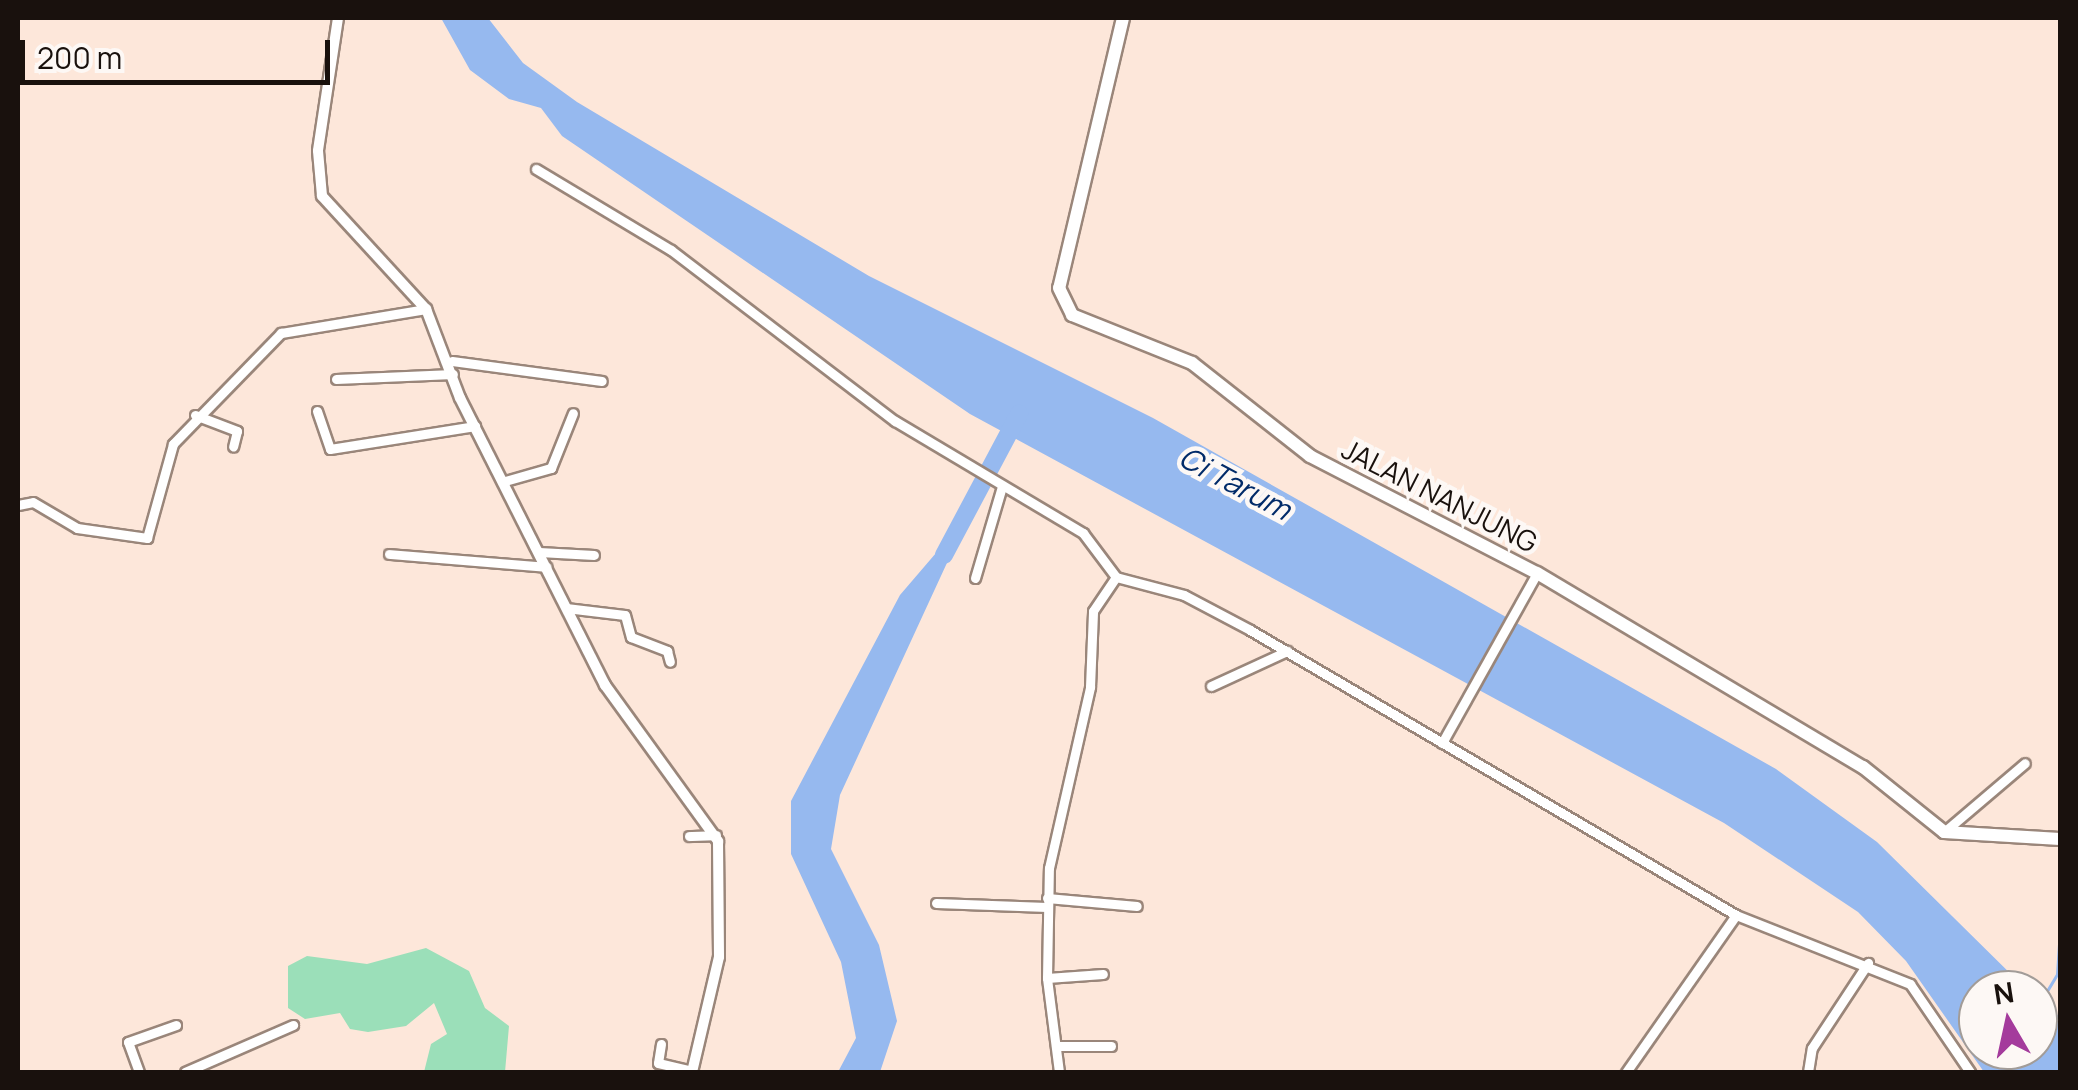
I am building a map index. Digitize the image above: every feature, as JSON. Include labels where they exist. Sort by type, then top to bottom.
[{"type":"main road","name":"JALAN NANJUNG","points":[[1123,18],[1060,299],[1072,315],[1210,374],[1310,456],[1537,573],[1863,767],[1944,832]]},
{"type":"main road","points":[[1944,832],[2060,839]]},
{"type":"street","points":[[338,18],[318,151],[322,196],[426,309],[452,361],[475,426],[566,608],[643,742],[716,834],[724,892],[719,956],[692,1072],[658,1063],[661,1044]]},
{"type":"street","points":[[536,170],[671,250],[800,353],[970,468],[1083,533],[1116,576],[1184,595],[1287,650],[1736,915],[1868,963],[1918,990],[1970,1072]]},
{"type":"street","points":[[18,506],[147,538],[160,469],[195,415],[286,330],[426,309]]},
{"type":"street","points":[[452,361],[602,381]]},
{"type":"street","points":[[336,379],[402,383],[454,374]]},
{"type":"street","points":[[317,412],[330,449],[475,426]]},
{"type":"street","points":[[505,481],[551,468],[573,413]]},
{"type":"street","points":[[195,415],[236,431],[234,447]]},
{"type":"street","points":[[974,578],[1002,486]]},
{"type":"street","points":[[539,552],[594,554]]},
{"type":"street","points":[[389,554],[546,567]]},
{"type":"street","points":[[1442,743],[1537,573]]},
{"type":"street","points":[[1059,1072],[1046,978],[1047,902],[1090,687],[1093,610],[1116,576]]},
{"type":"street","points":[[566,608],[623,614],[631,637],[667,651],[670,662]]},
{"type":"street","points":[[1211,686],[1287,650]]},
{"type":"street","points":[[1944,832],[2025,763]]},
{"type":"street","points":[[689,836],[716,834]]},
{"type":"street","points":[[936,904],[1047,902],[1137,906]]},
{"type":"street","points":[[1626,1072],[1736,915]]},
{"type":"street","points":[[1808,1072],[1812,1048],[1868,963]]},
{"type":"street","points":[[1046,978],[1104,974]]},
{"type":"street","points":[[139,1072],[128,1042],[176,1025]]},
{"type":"street","points":[[185,1072],[293,1025]]},
{"type":"street","points":[[1056,1046],[1111,1046]]},
{"type":"green space","points":[[426,948],[469,971],[485,1008],[509,1026],[505,1072],[424,1072],[431,1044],[447,1034],[434,1003],[406,1026],[368,1032],[350,1029],[340,1013],[305,1019],[288,1008],[288,966],[307,956],[367,964]]},
{"type":"water","name":"Ci Tarum","points":[[441,18],[488,18],[523,63],[577,102],[869,276],[1153,418],[1776,769],[1877,842],[2007,970],[1958,970],[1958,1035],[1906,961],[1858,912],[1724,823],[970,414],[562,136],[541,108],[509,99],[470,70]]},
{"type":"water","points":[[954,532],[958,539],[840,795],[831,849],[879,945],[897,1021],[880,1072],[838,1072],[856,1038],[841,962],[791,854],[791,801],[900,595]]},
{"type":"water","points":[[2060,1017],[2060,1072],[1984,1072],[2058,1070]]},
{"type":"waterway","points":[[944,555],[1019,414]]},
{"type":"waterway","points":[[2057,970],[2060,929]]}]
